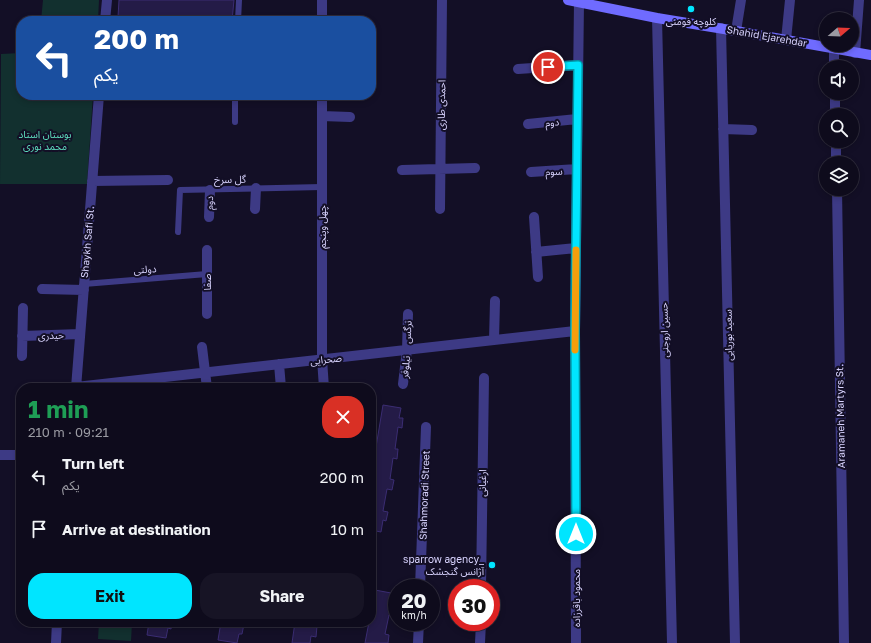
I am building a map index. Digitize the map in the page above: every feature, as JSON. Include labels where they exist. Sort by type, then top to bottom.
[{"type":"main road","name":"Shahid Ejarehdar","points":[[568,0],[592,2],[657,18],[819,46]]},
{"type":"main road","name":"Shahid Ejarehdar","points":[[850,52],[871,55]]},
{"type":"street","points":[[105,16],[106,0]]},
{"type":"street","points":[[322,0],[322,16]]},
{"type":"street","name":"احمدی طاری","points":[[440,209],[442,0]]},
{"type":"street","points":[[736,31],[741,0]]},
{"type":"street","points":[[786,40],[790,0]]},
{"type":"street","points":[[855,53],[859,0]]},
{"type":"street","name":"محمود باقرزاده","points":[[576,643],[575,331],[579,2]]},
{"type":"street","name":"حسین اروجنی","points":[[657,18],[672,643]]},
{"type":"street","name":"سعید بوریایی","points":[[721,28],[735,643]]},
{"type":"street","points":[[518,69],[578,65]]},
{"type":"street","name":"Shaykh Safi St.","points":[[76,383],[99,100]]},
{"type":"street","name":"چهل وپنجم","points":[[322,100],[322,359],[324,383]]},
{"type":"street","points":[[322,116],[350,117]]},
{"type":"street","name":"دوم","points":[[528,124],[577,119]]},
{"type":"street","points":[[723,129],[752,130]]},
{"type":"street","points":[[402,170],[475,168]]},
{"type":"street","name":"سوم","points":[[531,172],[577,170]]},
{"type":"street","points":[[92,181],[168,180]]},
{"type":"street","points":[[255,209],[256,188]]},
{"type":"street","name":"دوم","points":[[209,217],[210,190]]},
{"type":"street","name":"Aramaneh Martyrs St.","points":[[836,196],[844,643]]},
{"type":"street","points":[[534,217],[538,277]]},
{"type":"street","points":[[536,252],[576,248]]},
{"type":"street","name":"صفا","points":[[207,250],[207,314]]},
{"type":"street","points":[[42,290],[84,287]]},
{"type":"street","points":[[494,340],[495,301]]},
{"type":"street","points":[[22,356],[23,308]]},
{"type":"street","name":"نرگس","points":[[406,350],[408,314]]},
{"type":"street","name":"صحرایی","points":[[156,383],[205,373],[575,331]]},
{"type":"street","name":"حیدری","points":[[22,336],[80,334]]},
{"type":"street","points":[[202,347],[206,383]]},
{"type":"street","name":"نیلوفر","points":[[403,384],[406,350]]},
{"type":"street","points":[[279,364],[281,383]]},
{"type":"street","name":"ارغیانی","points":[[481,579],[484,378]]},
{"type":"street","name":"Shahmoradi Street","points":[[420,579],[426,427]]},
{"type":"street","points":[[0,455],[16,455]]},
{"type":"street","points":[[56,643],[57,627]]},
{"type":"street","points":[[418,643],[419,631]]},
{"type":"street","points":[[480,631],[480,643]]},
{"type":"lane","points":[[238,16],[239,0]]},
{"type":"lane","points":[[235,122],[236,100]]},
{"type":"lane","name":"گل سرخ","points":[[178,232],[180,190],[322,187]]},
{"type":"lane","name":"دولتی","points":[[84,287],[207,274]]},
{"type":"green space","points":[[43,0],[99,0],[98,16],[41,16]]},
{"type":"green space","name":"بوستان استاد محمد نوری","points":[[16,53],[16,100],[93,100],[87,184],[0,184],[1,54]]},
{"type":"green space","points":[[99,627],[132,627],[131,641],[98,639]]},
{"type":"building","points":[[119,0],[234,0],[232,16],[118,16]]},
{"type":"building","points":[[383,405],[401,408],[399,418],[403,418],[402,428],[398,427],[395,449],[398,449],[397,459],[393,458],[390,479],[394,480],[392,490],[387,489],[383,511],[388,512],[386,521],[383,520],[381,532],[376,531],[376,447]]},
{"type":"building","points":[[376,590],[388,592],[388,620],[385,634],[389,635],[388,643],[365,643],[368,627],[376,627]]},
{"type":"building","points":[[148,627],[171,627],[171,629],[168,628],[166,638],[147,635]]},
{"type":"building","points":[[220,627],[243,627],[242,634],[239,634],[237,643],[218,640]]},
{"type":"building","points":[[294,627],[317,627],[316,637],[311,636],[310,643],[292,643]]},
{"type":"slow traffic","points":[[575,350],[576,250]]},
{"type":"place","name":"کلوچه فومنی","points":[[691,9]]},
{"type":"place","name":"sparrow agency_ آژانس گنجشک","points":[[492,565]]},
{"type":"route","points":[[548,67],[578,65],[575,331],[576,534]]}]
